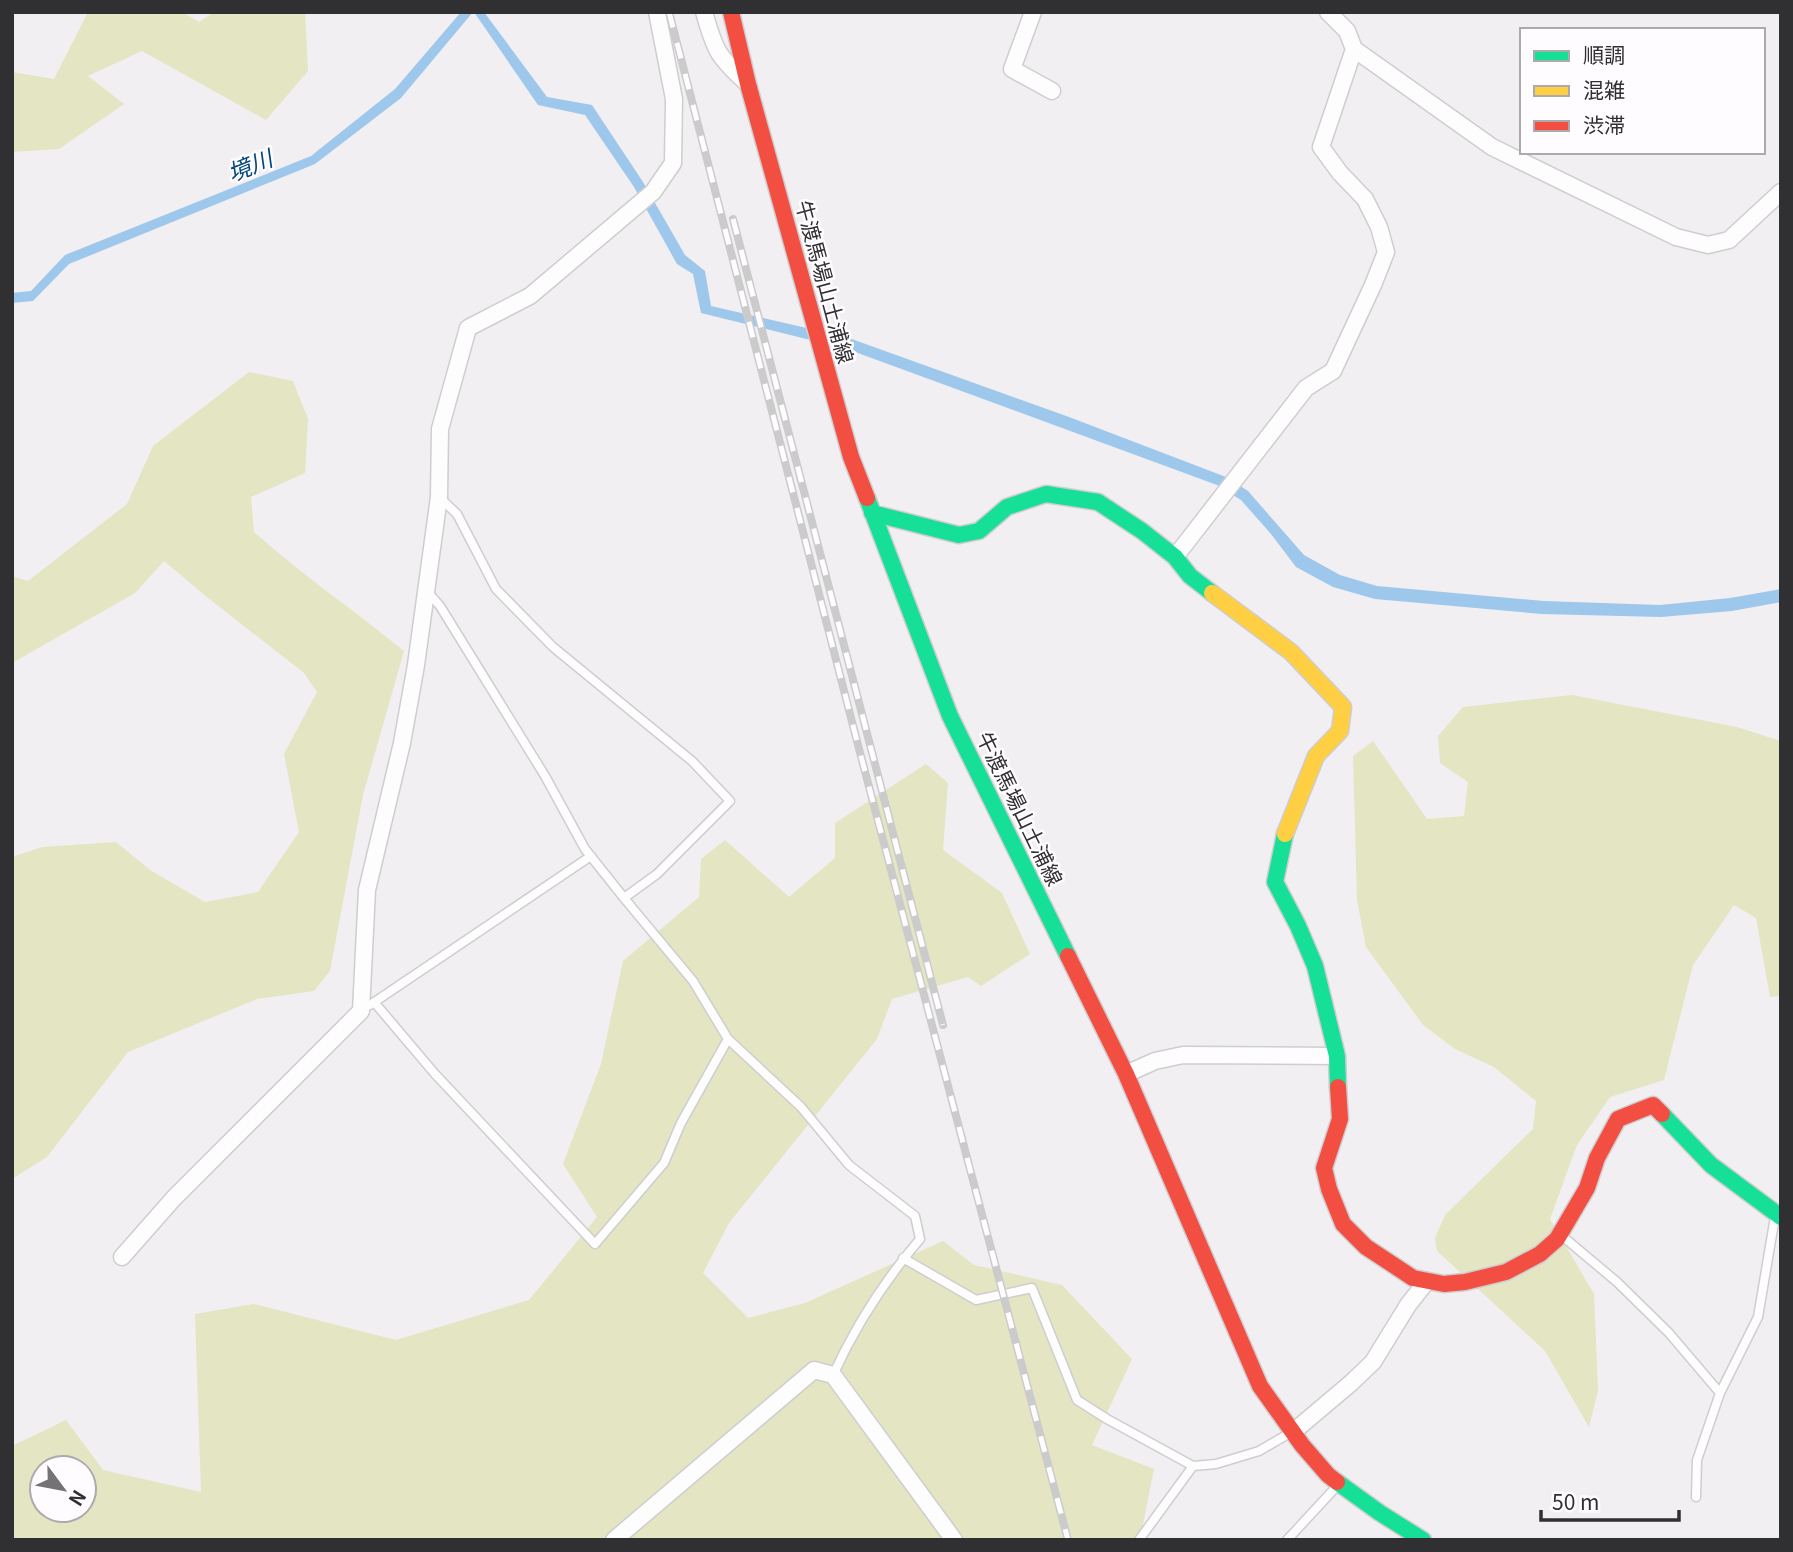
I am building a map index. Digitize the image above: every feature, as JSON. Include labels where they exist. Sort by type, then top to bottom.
[{"type":"main road","name":"牛渡馬場山土浦線","points":[[732,12],[748,84],[851,457],[950,716],[1126,1074],[1260,1386],[1328,1475],[1423,1540]]},
{"type":"main road","points":[[872,513],[959,535],[979,531],[1007,507],[1046,494],[1098,502],[1142,531],[1175,557],[1189,576],[1291,652],[1343,707],[1340,731],[1316,756],[1281,843],[1275,882],[1315,966],[1337,1056],[1340,1119],[1324,1168],[1329,1189],[1343,1224],[1366,1247],[1413,1278],[1427,1281],[1444,1284],[1465,1282],[1506,1272],[1540,1254],[1560,1234],[1587,1188],[1597,1158],[1618,1119],[1653,1105],[1711,1165],[1778,1216]]},
{"type":"street","points":[[122,1257],[174,1198],[367,1007],[367,890],[402,743],[439,497],[440,429],[468,328],[530,296],[653,192],[673,163],[674,99],[657,12]]},
{"type":"street","points":[[704,12],[712,40],[723,61],[748,84]]},
{"type":"street","points":[[1033,12],[1012,69],[1052,91]]},
{"type":"street","points":[[1328,12],[1347,30],[1354,49],[1492,146],[1676,237],[1708,245],[1730,240],[1781,192]]},
{"type":"street","points":[[1175,557],[1306,388],[1333,371],[1385,253],[1366,199],[1340,173],[1321,147],[1354,49]]},
{"type":"street","points":[[1126,1074],[1155,1061],[1183,1055],[1337,1056]]},
{"type":"street","points":[[1293,1432],[1373,1362],[1408,1305],[1427,1281]]},
{"type":"street","points":[[614,1540],[814,1370],[833,1375],[954,1540]]},
{"type":"lane","points":[[439,497],[457,514],[496,589],[553,647],[692,761],[730,801],[657,874],[624,898]]},
{"type":"lane","points":[[426,590],[439,606],[531,753],[591,856],[693,981],[728,1039],[801,1107],[849,1165],[915,1216],[920,1239],[903,1258],[849,1339],[833,1375]]},
{"type":"lane","points":[[591,856],[367,1007],[435,1074],[595,1244],[664,1163],[681,1123],[728,1039]]},
{"type":"lane","points":[[1696,1497],[1697,1460],[1720,1393],[1758,1317],[1778,1216]]},
{"type":"lane","points":[[1560,1234],[1617,1282],[1669,1333],[1720,1393]]},
{"type":"lane","points":[[903,1258],[976,1300],[1032,1288],[1077,1400],[1193,1466],[1216,1464],[1259,1451],[1293,1432]]},
{"type":"lane","points":[[1139,1540],[1193,1466]]},
{"type":"lane","points":[[1287,1540],[1339,1484]]},
{"type":"green space","points":[[88,12],[182,12],[199,22],[214,12],[305,12],[308,71],[266,120],[142,51],[88,76],[124,104],[59,149],[12,152],[12,72],[54,79]]},
{"type":"green space","points":[[249,372],[293,381],[308,419],[305,473],[251,497],[254,532],[404,651],[363,795],[330,971],[314,991],[257,999],[128,1052],[47,1157],[12,1179],[12,857],[42,847],[116,842],[150,870],[205,902],[258,892],[299,832],[284,754],[317,692],[304,673],[164,561],[135,593],[12,663],[12,576],[28,581],[127,504],[153,446]]},
{"type":"green space","points":[[1572,695],[1737,727],[1781,741],[1781,996],[1770,997],[1756,918],[1734,905],[1693,965],[1664,1080],[1610,1097],[1577,1145],[1550,1219],[1594,1294],[1598,1391],[1589,1427],[1545,1351],[1437,1251],[1435,1238],[1445,1215],[1533,1129],[1536,1101],[1494,1067],[1455,1049],[1423,1025],[1366,947],[1357,900],[1353,756],[1373,741],[1427,819],[1464,816],[1468,782],[1440,763],[1438,736],[1463,707]]},
{"type":"green space","points":[[926,764],[948,783],[943,850],[1002,893],[1030,954],[981,986],[968,977],[892,999],[877,1039],[729,1223],[703,1273],[748,1318],[805,1303],[943,1241],[974,1265],[1062,1285],[1132,1359],[1092,1445],[1154,1469],[1140,1540],[12,1540],[12,1446],[66,1420],[91,1454],[28,1454],[28,1524],[98,1524],[98,1463],[103,1470],[201,1492],[195,1314],[254,1304],[396,1340],[529,1300],[597,1217],[563,1164],[601,1064],[623,961],[699,897],[701,859],[725,840],[789,897],[835,858],[835,823]]},
{"type":"water","points":[[461,12],[473,12],[401,98],[315,164],[69,264],[33,301],[12,303],[12,293],[31,291],[65,255],[311,156],[395,89]]},
{"type":"water","points":[[474,12],[484,12],[547,97],[592,105],[643,182],[685,255],[705,271],[711,306],[846,337],[1226,477],[1248,491],[1304,555],[1340,575],[1377,586],[1544,601],[1660,605],[1730,598],[1781,589],[1781,602],[1732,611],[1661,617],[1542,614],[1375,599],[1333,587],[1296,567],[1241,500],[1217,485],[847,349],[701,313],[693,274],[677,264],[634,187],[585,115],[538,105]]},
{"type":"railway","points":[[669,12],[858,745],[1068,1540]]},
{"type":"railway","points":[[733,219],[943,1025]]},
{"type":"traffic: fast","points":[[872,513],[959,535],[979,531],[1007,507],[1046,494],[1098,502],[1175,557],[1190,576],[1212,593]]},
{"type":"traffic: fast","points":[[867,498],[950,716],[1068,956]]},
{"type":"traffic: fast","points":[[1285,834],[1275,882],[1315,966],[1337,1056],[1338,1087]]},
{"type":"traffic: fast","points":[[1662,1114],[1711,1165],[1781,1217]]},
{"type":"traffic: fast","points":[[1337,1482],[1423,1540]]},
{"type":"traffic: slow","points":[[1212,593],[1291,652],[1343,707],[1340,731],[1316,756],[1285,834]]},
{"type":"traffic: jam","points":[[731,12],[748,84],[851,457],[867,498]]},
{"type":"traffic: jam","points":[[1068,956],[1126,1074],[1260,1386],[1302,1445],[1337,1482]]},
{"type":"traffic: jam","points":[[1338,1087],[1340,1119],[1324,1168],[1343,1224],[1366,1247],[1413,1278],[1444,1284],[1506,1272],[1540,1254],[1557,1239],[1587,1188],[1597,1158],[1618,1119],[1653,1105],[1662,1114]]},
{"type":"water label","name":"境川","points":[[250,166]]}]
